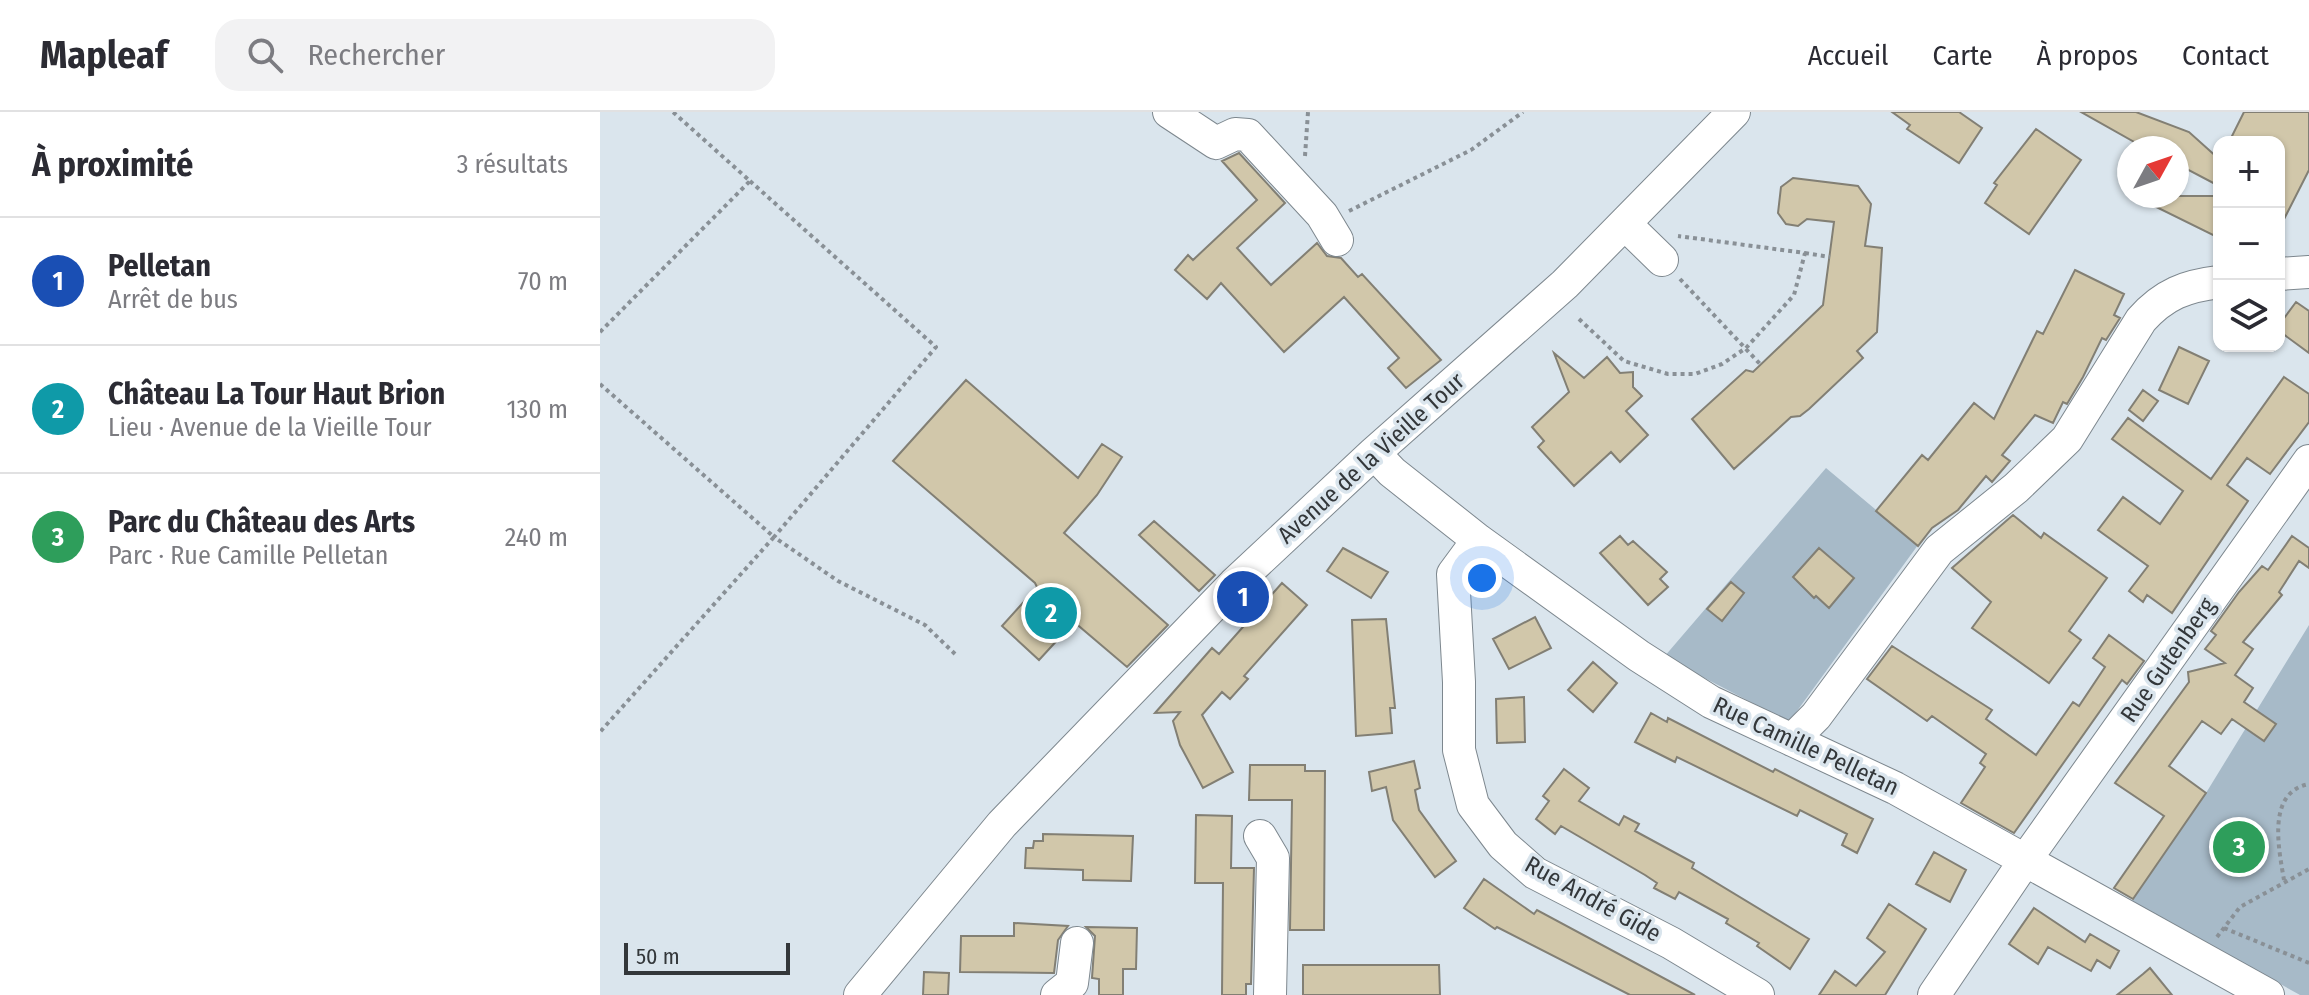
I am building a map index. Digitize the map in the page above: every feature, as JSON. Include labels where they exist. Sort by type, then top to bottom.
[{"type":"street","points":[[1169,112],[1216,143],[1235,134],[1248,135],[1332,233]]},
{"type":"street","name":"Avenue de la Vieille Tour","points":[[860,995],[1023,801],[1264,554],[1565,284],[1734,112]]},
{"type":"street","points":[[1625,224],[1670,248]]},
{"type":"street","points":[[2285,274],[2309,272]]},
{"type":"street","points":[[1792,740],[1816,716],[1939,550],[2016,488],[2067,439],[2141,320],[2156,303],[2186,287],[2213,283]]},
{"type":"street","name":"Rue Camille Pelletan","points":[[1374,453],[1392,472],[1478,540],[1687,687],[1895,788],[2268,995]]},
{"type":"street","name":"Rue Gutenberg","points":[[1934,995],[2026,859],[2309,461]]},
{"type":"street","name":"Rue André Gide","points":[[1478,540],[1453,574],[1459,750],[1473,805],[1503,845],[1535,873],[1671,943],[1758,995]]},
{"type":"street","points":[[1260,836],[1273,858],[1270,995]]},
{"type":"street","points":[[1057,995],[1072,983],[1077,943]]},
{"type":"path","points":[[600,732],[774,537],[936,347],[673,112]]},
{"type":"path","points":[[1291,182],[1304,166],[1308,112]]},
{"type":"path","points":[[1332,233],[1344,213],[1471,150],[1523,112]]},
{"type":"path","points":[[600,332],[750,181]]},
{"type":"path","points":[[1670,248],[1805,253],[1830,257]]},
{"type":"path","points":[[1670,248],[1761,365]]},
{"type":"path","points":[[1579,319],[1624,361],[1668,374],[1695,374],[1722,364],[1746,348],[1794,295],[1805,253]]},
{"type":"path","points":[[600,384],[774,537],[838,581],[925,625],[955,654]]},
{"type":"path","points":[[2284,880],[2278,819],[2285,799],[2309,784]]},
{"type":"path","points":[[2211,945],[2240,907],[2284,880],[2309,869]]},
{"type":"path","points":[[2224,928],[2309,963]]},
{"type":"shaded area","points":[[1826,468],[1918,545],[1789,722],[1664,657]]},
{"type":"shaded area","points":[[2309,625],[2309,995],[2300,995],[2132,901],[2206,793]]},
{"type":"building","points":[[1892,112],[1959,112],[1982,128],[1959,163],[1907,129],[1910,125]]},
{"type":"building","points":[[2081,112],[2136,112],[2189,132],[2213,154],[2213,183],[2189,170],[2189,136],[2124,136]]},
{"type":"building","points":[[2244,112],[2309,112],[2309,170],[2285,217],[2285,136],[2232,136]]},
{"type":"building","points":[[2036,129],[2081,160],[2029,234],[1985,203],[1997,185],[1994,183]]},
{"type":"building","points":[[1239,153],[1285,203],[1237,248],[1271,285],[1317,243],[1327,256],[1341,258],[1358,277],[1362,274],[1441,360],[1406,388],[1388,368],[1399,358],[1344,297],[1284,352],[1221,283],[1207,299],[1175,270],[1188,255],[1193,260],[1257,200],[1222,161]]},
{"type":"building","points":[[1793,178],[1858,186],[1871,204],[1865,246],[1882,248],[1877,332],[1857,351],[1863,358],[1809,409],[1800,416],[1791,417],[1734,469],[1692,419],[1746,370],[1753,372],[1823,305],[1834,222],[1807,219],[1798,226],[1786,224],[1778,213],[1781,187]]},
{"type":"building","points":[[2189,196],[2213,196],[2213,235],[2158,208],[2189,208]]},
{"type":"building","points":[[2075,270],[2124,294],[2114,315],[2120,318],[2106,340],[2102,338],[2083,377],[2067,404],[2063,402],[2053,423],[2035,415],[2002,455],[2010,461],[1992,482],[1986,476],[1958,510],[1932,528],[1918,546],[1876,511],[1922,455],[1928,460],[1974,403],[1994,419],[2037,331],[2043,334]]},
{"type":"building","points":[[2296,302],[2309,311],[2309,353],[2285,335],[2285,317]]},
{"type":"building","points":[[2179,347],[2209,361],[2188,404],[2159,390]]},
{"type":"building","points":[[1554,353],[1584,378],[1607,357],[1620,373],[1633,372],[1633,387],[1642,396],[1626,411],[1648,435],[1620,462],[1611,452],[1574,486],[1538,447],[1544,441],[1532,427],[1569,392]]},
{"type":"building","points":[[2284,377],[2309,394],[2309,422],[2270,474],[2247,458],[2227,485],[2248,501],[2172,613],[2147,595],[2143,602],[2129,591],[2148,566],[2098,530],[2123,497],[2160,524],[2183,491],[2112,439],[2128,418],[2211,479]]},
{"type":"building","points":[[966,380],[1078,478],[1102,444],[1122,457],[1097,495],[1064,533],[1168,625],[1127,667],[1074,622],[1039,660],[1002,626],[1037,587],[1035,583],[893,461]]},
{"type":"building","points":[[2143,390],[2158,401],[2143,421],[2129,410]]},
{"type":"building","points":[[2013,515],[2041,538],[2044,533],[2107,578],[2069,631],[2081,640],[2049,683],[1972,628],[1991,602],[1952,568]]},
{"type":"building","points":[[1154,521],[1215,575],[1199,591],[1139,535]]},
{"type":"building","points":[[1620,536],[1628,545],[1633,541],[1667,572],[1660,579],[1668,587],[1648,605],[1600,553]]},
{"type":"building","points":[[2292,536],[2309,548],[2309,568],[2299,561],[2279,592],[2282,595],[2243,642],[2253,649],[2235,675],[2253,688],[2244,702],[2276,724],[2264,741],[2232,719],[2221,734],[2202,721],[2169,766],[2206,793],[2133,899],[2114,888],[2164,816],[2115,783],[2189,682],[2188,672],[2225,663],[2205,649],[2216,635],[2211,631],[2239,592],[2262,566],[2268,570]]},
{"type":"building","points":[[1343,548],[1388,572],[1371,598],[1327,571]]},
{"type":"building","points":[[1819,548],[1854,578],[1829,608],[1793,577]]},
{"type":"building","points":[[1731,582],[1744,593],[1722,621],[1707,609]]},
{"type":"building","points":[[1282,583],[1307,605],[1244,676],[1248,679],[1230,699],[1222,692],[1202,715],[1233,772],[1203,788],[1180,745],[1173,721],[1180,712],[1155,713],[1212,648],[1219,654]]},
{"type":"building","points":[[1535,617],[1551,648],[1509,669],[1493,639]]},
{"type":"building","points":[[1386,619],[1395,708],[1390,708],[1392,733],[1356,736],[1352,620]]},
{"type":"building","points":[[2109,635],[2144,661],[2127,684],[2122,680],[2014,833],[1961,803],[1985,767],[1980,763],[1986,754],[1932,716],[1927,721],[1867,679],[1892,646],[1992,710],[1986,719],[2036,755],[2073,702],[2079,706],[2105,667],[2093,658]]},
{"type":"building","points":[[1593,662],[1617,683],[1593,712],[1568,690]]},
{"type":"building","points":[[1524,697],[1525,742],[1497,743],[1496,699]]},
{"type":"building","points":[[1651,713],[1667,722],[1668,718],[1773,772],[1775,769],[1873,819],[1857,853],[1842,845],[1847,834],[1800,810],[1797,816],[1677,757],[1675,762],[1635,742]]},
{"type":"building","points":[[1414,761],[1420,788],[1415,790],[1419,810],[1456,861],[1435,877],[1393,820],[1386,787],[1372,791],[1369,772]]},
{"type":"building","points":[[1250,765],[1305,765],[1305,771],[1325,771],[1324,930],[1290,930],[1292,800],[1249,800]]},
{"type":"building","points":[[1564,769],[1589,788],[1579,801],[1619,825],[1624,816],[1639,824],[1635,831],[1694,863],[1692,868],[1809,939],[1790,969],[1757,946],[1759,943],[1726,923],[1728,919],[1679,892],[1675,899],[1654,888],[1657,883],[1645,875],[1561,826],[1555,834],[1536,819],[1549,801],[1543,796]]},
{"type":"building","points":[[1196,815],[1232,816],[1231,868],[1254,868],[1251,984],[1246,984],[1246,995],[1222,995],[1223,883],[1195,883]]},
{"type":"building","points":[[1043,834],[1133,836],[1131,881],[1083,880],[1083,870],[1025,868],[1026,848],[1033,848],[1034,841],[1043,841]]},
{"type":"building","points":[[1934,852],[1966,870],[1950,902],[1916,884]]},
{"type":"building","points":[[1484,879],[1534,914],[1537,910],[1695,995],[1630,995],[1497,927],[1495,929],[1464,908]]},
{"type":"building","points":[[1889,904],[1926,929],[1885,995],[1819,995],[1835,971],[1856,986],[1885,952],[1867,938]]},
{"type":"building","points":[[2034,908],[2085,942],[2090,934],[2119,951],[2110,968],[2097,960],[2091,971],[2048,947],[2038,964],[2009,944]]},
{"type":"building","points":[[1014,923],[1068,926],[1058,940],[1054,973],[960,972],[961,936],[1014,936]]},
{"type":"building","points":[[1086,927],[1137,928],[1136,969],[1123,969],[1123,995],[1099,995],[1099,979],[1092,978],[1095,936]]},
{"type":"building","points":[[1303,965],[1439,965],[1440,995],[1303,995]]},
{"type":"building","points":[[2150,968],[2172,995],[2117,995],[2143,974]]},
{"type":"building","points":[[924,972],[949,973],[948,995],[923,995]]},
{"type":"place","name":"Pelletan","points":[[1243,597]]},
{"type":"place","name":"Château La Tour Haut Brion","points":[[1051,613]]},
{"type":"place","name":"Parc du Château des Arts","points":[[2239,847]]}]
